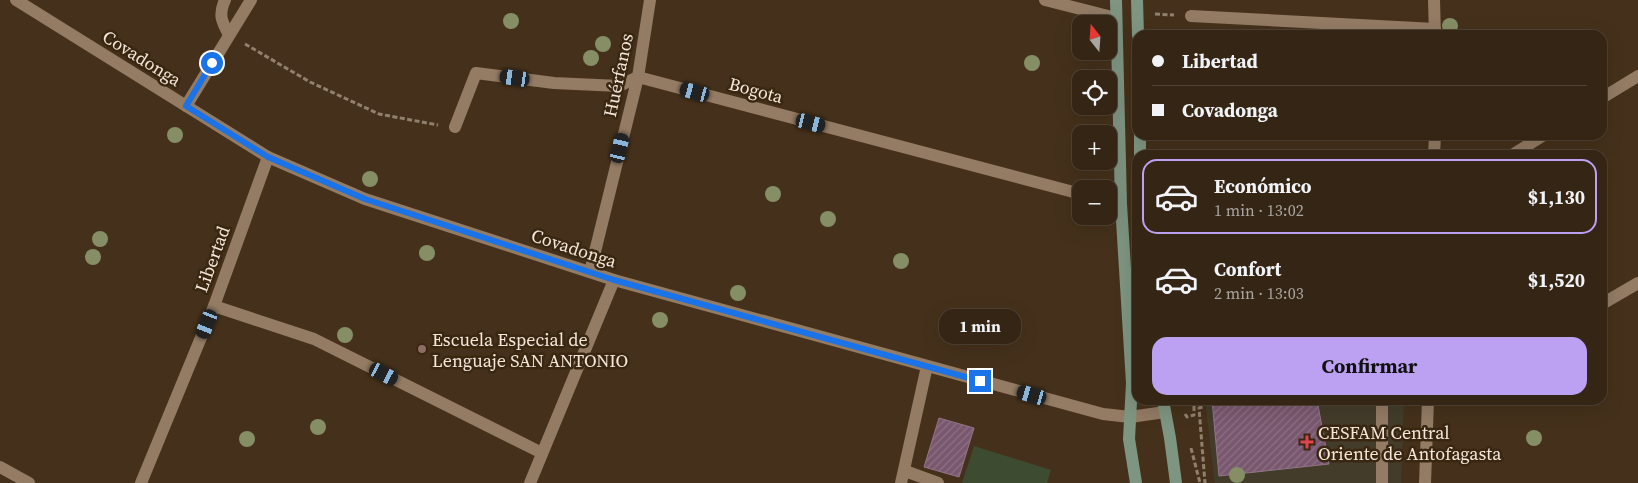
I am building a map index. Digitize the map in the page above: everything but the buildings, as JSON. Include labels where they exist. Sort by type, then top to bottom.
[{"type":"main road","points":[[1116,0],[1116,15]]},
{"type":"main road","points":[[1137,0],[1138,30]]},
{"type":"main road","points":[[1115,180],[1116,60]]},
{"type":"main road","points":[[1117,223],[1132,382],[1129,439],[1136,483]]},
{"type":"main road","points":[[1164,406],[1176,483]]},
{"type":"street","name":"Covadonga","points":[[16,0],[268,157],[365,199],[614,280],[1103,414],[1130,417],[1164,406]]},
{"type":"street","points":[[225,0],[221,8],[220,18],[230,35]]},
{"type":"street","points":[[186,106],[252,0]]},
{"type":"street","name":"Huérfanos","points":[[590,272],[638,77],[650,0]]},
{"type":"street","points":[[1044,0],[1104,15]]},
{"type":"street","points":[[1434,0],[1435,30]]},
{"type":"street","points":[[1191,16],[1404,30]]},
{"type":"street","points":[[455,128],[476,73],[554,83],[619,86],[638,77]]},
{"type":"street","points":[[1607,95],[1638,76]]},
{"type":"street","name":"Bogota","points":[[638,77],[1072,192]]},
{"type":"street","points":[[1520,150],[1536,140]]},
{"type":"street","name":"Libertad","points":[[142,483],[214,306],[268,157]]},
{"type":"street","points":[[530,483],[614,280]]},
{"type":"street","points":[[1607,301],[1638,283]]},
{"type":"street","points":[[214,306],[314,338],[542,453]]},
{"type":"street","points":[[927,366],[903,477],[938,483]]},
{"type":"street","points":[[1382,405],[1382,483]]},
{"type":"street","points":[[1425,483],[1428,405]]},
{"type":"street","points":[[0,467],[29,483]]},
{"type":"path","points":[[1137,13],[1191,16]]},
{"type":"path","points":[[230,35],[310,82],[379,114],[455,128]]},
{"type":"path","points":[[1183,409],[1187,417],[1194,415],[1194,405]]},
{"type":"path","points":[[1203,405],[1203,407],[1199,408],[1205,483]]},
{"type":"shaded area","name":"CESFAM Central Oriente de Antofagasta","points":[[1206,405],[1404,405],[1401,483],[1215,483]]},
{"type":"green space","points":[[974,446],[1051,470],[1047,483],[962,483]]},
{"type":"place","name":"Escuela Especial de Lenguaje SAN ANTONIO","points":[[422,349]]},
{"type":"place","name":"CESFAM Central Oriente de Antofagasta","points":[[1307,442]]},
{"type":"route","points":[[212,63],[186,106],[268,157],[365,199],[614,280],[980,381]]}]
